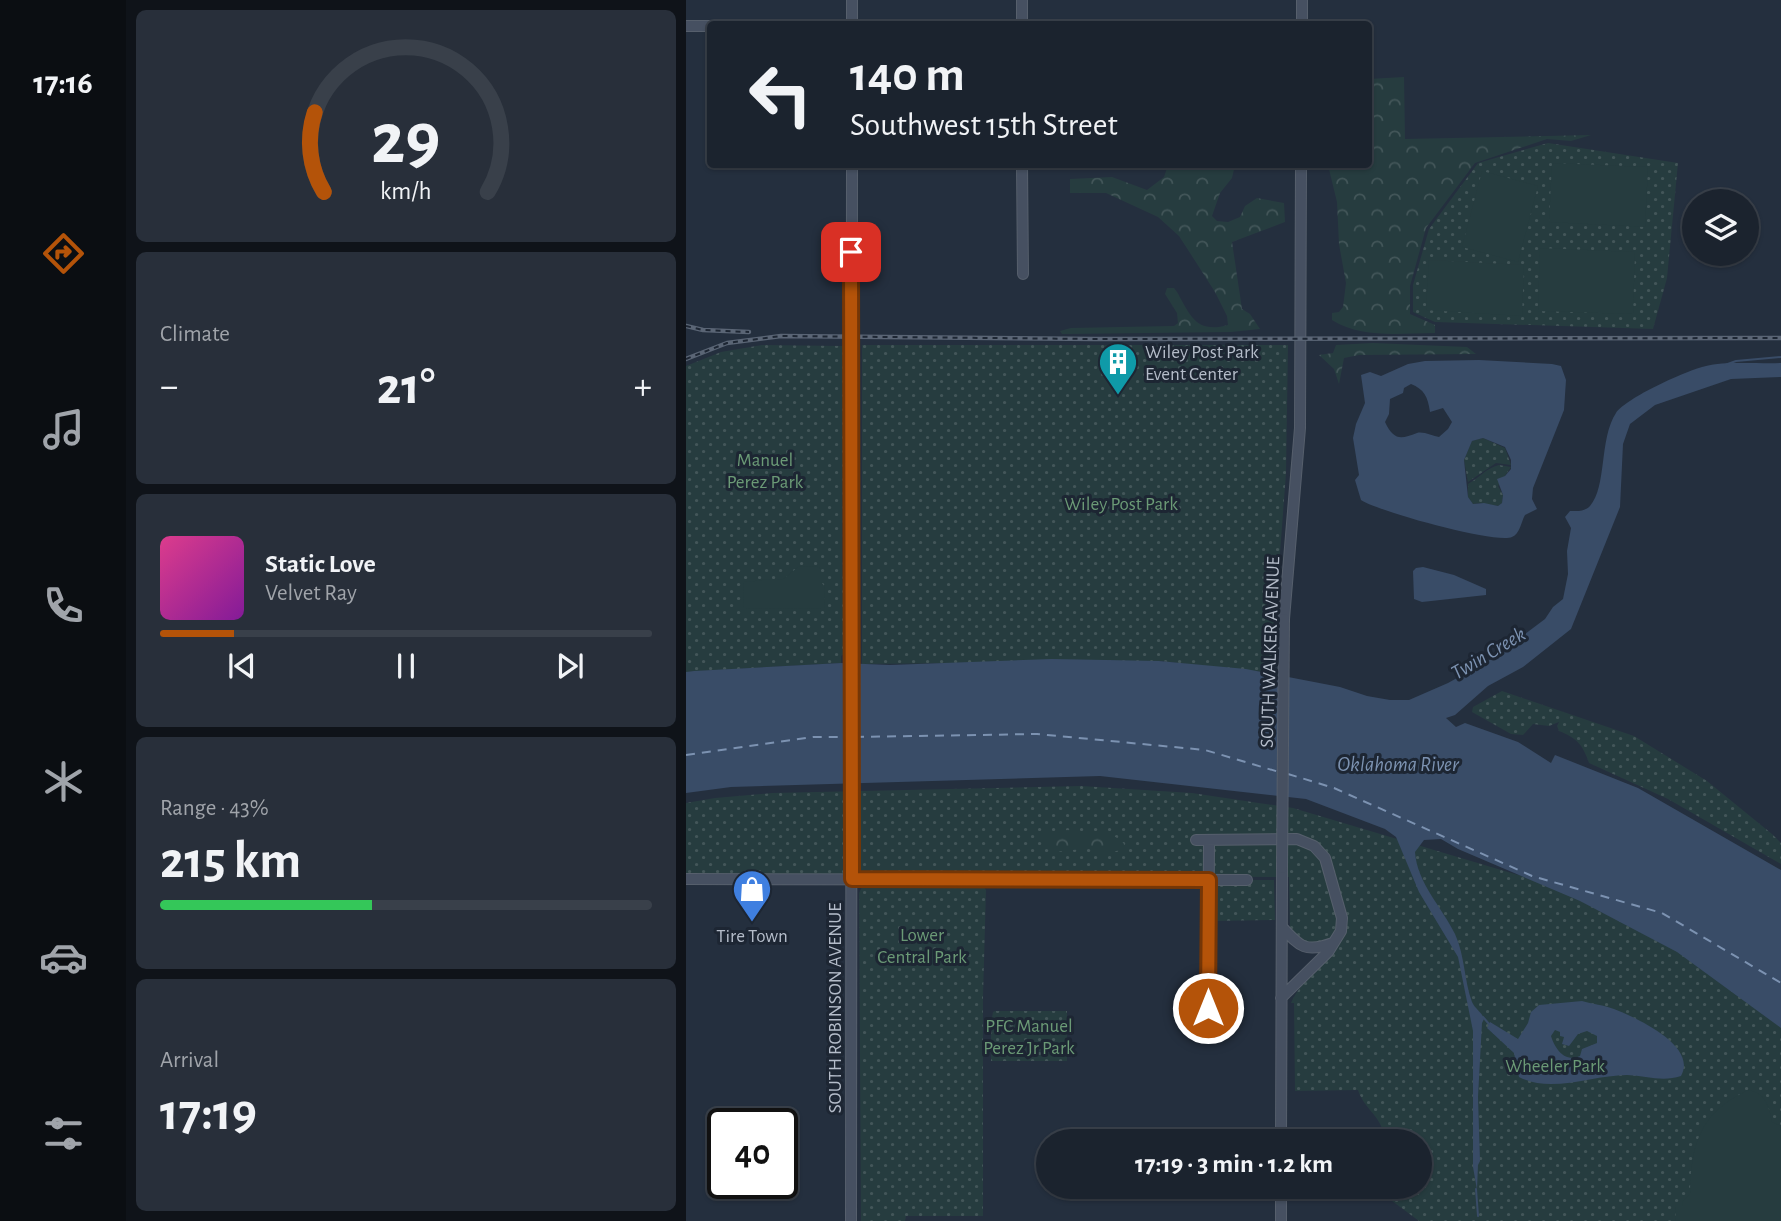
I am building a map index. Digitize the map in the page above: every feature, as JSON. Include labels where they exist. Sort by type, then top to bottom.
[{"type":"main road","points":[[852,0],[852,21]]},
{"type":"main road","points":[[1022,0],[1022,21]]},
{"type":"main road","points":[[1302,0],[1302,21]]},
{"type":"main road","points":[[686,26],[707,26]]},
{"type":"main road","name":"SOUTH ROBINSON AVENUE","points":[[851,1221],[852,168]]},
{"type":"main road","points":[[1022,168],[1023,274]]},
{"type":"main road","name":"SOUTH WALKER AVENUE","points":[[1281,1129],[1284,619],[1301,401],[1301,168]]},
{"type":"main road","points":[[1196,840],[1297,839],[1314,846],[1324,855],[1342,918],[1341,931],[1328,952],[1281,998]]},
{"type":"main road","points":[[1208,1008],[1209,840]]},
{"type":"main road","points":[[686,879],[1247,880]]},
{"type":"main road","points":[[1282,927],[1304,947],[1313,949],[1333,943]]},
{"type":"main road","points":[[1281,1199],[1281,1221]]},
{"type":"green space","points":[[1404,77],[1405,139],[1591,135],[1571,141],[1547,139],[1475,163],[1426,228],[1410,286],[1410,314],[1435,325],[1435,333],[1369,332],[1356,330],[1332,320],[1332,313],[1339,312],[1343,307],[1346,283],[1339,244],[1337,202],[1329,168],[1372,168],[1372,79]]},
{"type":"green space","points":[[1548,143],[1678,163],[1667,278],[1653,329],[1435,322],[1413,312],[1413,285],[1429,229],[1478,163]]},
{"type":"green space","points":[[1552,163],[1648,167],[1645,227],[1549,222]]},
{"type":"green space","points":[[1167,168],[1234,168],[1232,178],[1220,193],[1212,216],[1217,221],[1228,222],[1240,217],[1245,206],[1257,198],[1284,203],[1285,222],[1232,242],[1242,309],[1250,314],[1260,329],[1231,332],[1062,334],[1060,331],[1071,328],[1174,326],[1178,323],[1177,313],[1165,294],[1167,288],[1174,288],[1190,315],[1201,325],[1228,325],[1227,316],[1215,292],[1179,236],[1158,217],[1106,193],[1070,193],[1070,179],[1112,177],[1147,190],[1164,177]]},
{"type":"green space","points":[[1482,171],[1538,186],[1518,262],[1462,247]]},
{"type":"green space","points":[[1540,248],[1635,252],[1633,314],[1538,311]]},
{"type":"green space","points":[[1429,260],[1524,265],[1522,316],[1426,310]]},
{"type":"green space","points":[[1373,343],[1467,347],[1476,354],[1359,355],[1344,358],[1339,384],[1334,369],[1319,355],[1333,353],[1336,345]]},
{"type":"green space","name":"Manuel Perez Park","points":[[762,345],[844,346],[844,654],[841,656],[841,663],[686,672],[686,366],[721,352]]},
{"type":"green space","name":"Wiley Post Park","points":[[862,345],[1288,345],[1286,473],[1271,673],[1159,661],[862,664]]},
{"type":"green space","points":[[1483,438],[1505,448],[1511,465],[1496,463],[1468,482],[1464,460],[1472,441]]},
{"type":"green space","points":[[1499,465],[1511,467],[1498,486],[1503,495],[1502,503],[1498,506],[1473,504],[1468,497],[1468,484],[1490,468]]},
{"type":"green space","points":[[816,566],[821,569],[821,582],[825,587],[824,609],[744,608],[743,582],[782,580],[798,567]]},
{"type":"green space","points":[[1502,691],[1634,736],[1707,781],[1781,843],[1781,864],[1668,799],[1589,763],[1578,743],[1559,731],[1559,722],[1549,726],[1533,724],[1523,735],[1511,734],[1472,712],[1473,707]]},
{"type":"green space","name":"Wheeler Park","points":[[1081,786],[1192,793],[1293,808],[1518,875],[1781,875],[1781,1221],[1419,1221],[1389,1199],[1432,1199],[1432,1129],[1382,1129],[1358,1090],[1295,1091],[1294,1003],[1291,1003],[1296,993],[1344,936],[1346,915],[1336,878],[1326,878],[1336,910],[1335,933],[1331,940],[1306,945],[1290,929],[1289,877],[686,875],[686,803],[772,793]]},
{"type":"green space","points":[[1068,830],[1113,836],[1124,844],[1123,850],[1102,853],[1096,849],[1054,852],[1045,848],[1046,833]]},
{"type":"green space","points":[[1219,880],[1274,880],[1275,920],[1212,921],[1213,889],[1220,884]]},
{"type":"green space","name":"Lower Central Park","points":[[864,883],[981,883],[986,890],[983,1216],[906,1216],[905,1221],[861,1221],[859,893]]},
{"type":"green space","name":"PFC Manuel Perez Jr Park","points":[[995,1011],[1067,1011],[1067,1061],[991,1061],[991,1023]]},
{"type":"green space","points":[[1748,1090],[1763,1097],[1772,1122],[1781,1126],[1781,1221],[1676,1221],[1675,1207],[1682,1207],[1683,1201],[1690,1194],[1693,1159],[1701,1132],[1719,1109]]},
{"type":"water","points":[[1479,360],[1561,366],[1566,380],[1564,410],[1533,488],[1532,499],[1537,509],[1525,515],[1519,531],[1512,537],[1483,536],[1436,525],[1361,500],[1355,480],[1359,475],[1353,438],[1365,403],[1361,375],[1370,372],[1381,376],[1408,364]],"holes":[[[1411,384],[1425,394],[1430,412],[1443,408],[1452,422],[1439,437],[1425,433],[1398,437],[1385,422],[1389,414],[1390,399],[1403,393],[1404,388]],[[1483,438],[1505,447],[1511,460],[1511,469],[1505,476],[1497,479],[1503,495],[1502,503],[1498,506],[1473,504],[1468,497],[1464,460],[1472,441]]]},
{"type":"water","name":"Oklahoma River","points":[[1781,363],[1781,377],[1731,379],[1655,405],[1630,424],[1623,444],[1620,507],[1571,629],[1523,667],[1488,686],[1455,715],[1446,718],[1456,727],[1465,723],[1518,742],[1551,763],[1555,755],[1638,788],[1781,870],[1781,1028],[1677,952],[1580,901],[1458,849],[1441,839],[1424,840],[1415,852],[1420,874],[1455,934],[1472,1002],[1484,1019],[1478,1097],[1480,1161],[1477,1190],[1473,1167],[1473,1031],[1458,957],[1419,892],[1396,837],[1385,829],[1306,799],[1100,776],[731,787],[686,793],[686,672],[841,663],[890,665],[1052,659],[1159,661],[1246,669],[1340,687],[1367,696],[1409,700],[1448,683],[1493,658],[1545,619],[1563,599],[1568,574],[1567,551],[1571,528],[1565,517],[1570,511],[1588,508],[1595,498],[1607,436],[1616,413],[1622,407],[1658,385],[1713,364]]},
{"type":"water","points":[[1423,567],[1454,575],[1486,589],[1486,595],[1422,602],[1414,599],[1413,571]]},
{"type":"water","points":[[1582,1001],[1637,1019],[1662,1035],[1681,1054],[1684,1065],[1681,1076],[1661,1079],[1627,1075],[1558,1084],[1531,1082],[1519,1077],[1514,1053],[1487,1028],[1490,1022],[1518,1039],[1531,1012],[1539,1005]],"holes":[[[1555,1030],[1560,1032],[1560,1036],[1564,1037],[1562,1044],[1569,1046],[1578,1034],[1587,1031],[1597,1036],[1597,1043],[1582,1049],[1580,1056],[1570,1058],[1561,1054],[1551,1036]]]},
{"type":"waterway","name":"Twin Creek","points":[[1725,365],[1736,361],[1781,357]]},
{"type":"waterway","points":[[1483,1017],[1489,1024]]},
{"type":"waterway","points":[[1476,1189],[1478,1216]]},
{"type":"ferry route","points":[[855,737],[1037,734],[1205,750],[1279,772]]},
{"type":"ferry route","points":[[686,755],[813,737],[846,737]]},
{"type":"ferry route","points":[[1288,774],[1334,788],[1532,876],[1662,913],[1781,983]]},
{"type":"railway","points":[[686,326],[703,330],[749,332]]},
{"type":"railway","points":[[686,359],[727,343],[781,336],[1095,339],[1781,338]]},
{"type":"place","name":"Wiley Post Park Event Center","points":[[1118,396]]},
{"type":"place","name":"Tire Town","points":[[752,923]]},
{"type":"route","points":[[851,252],[852,879],[1209,880],[1208,1008]]}]
